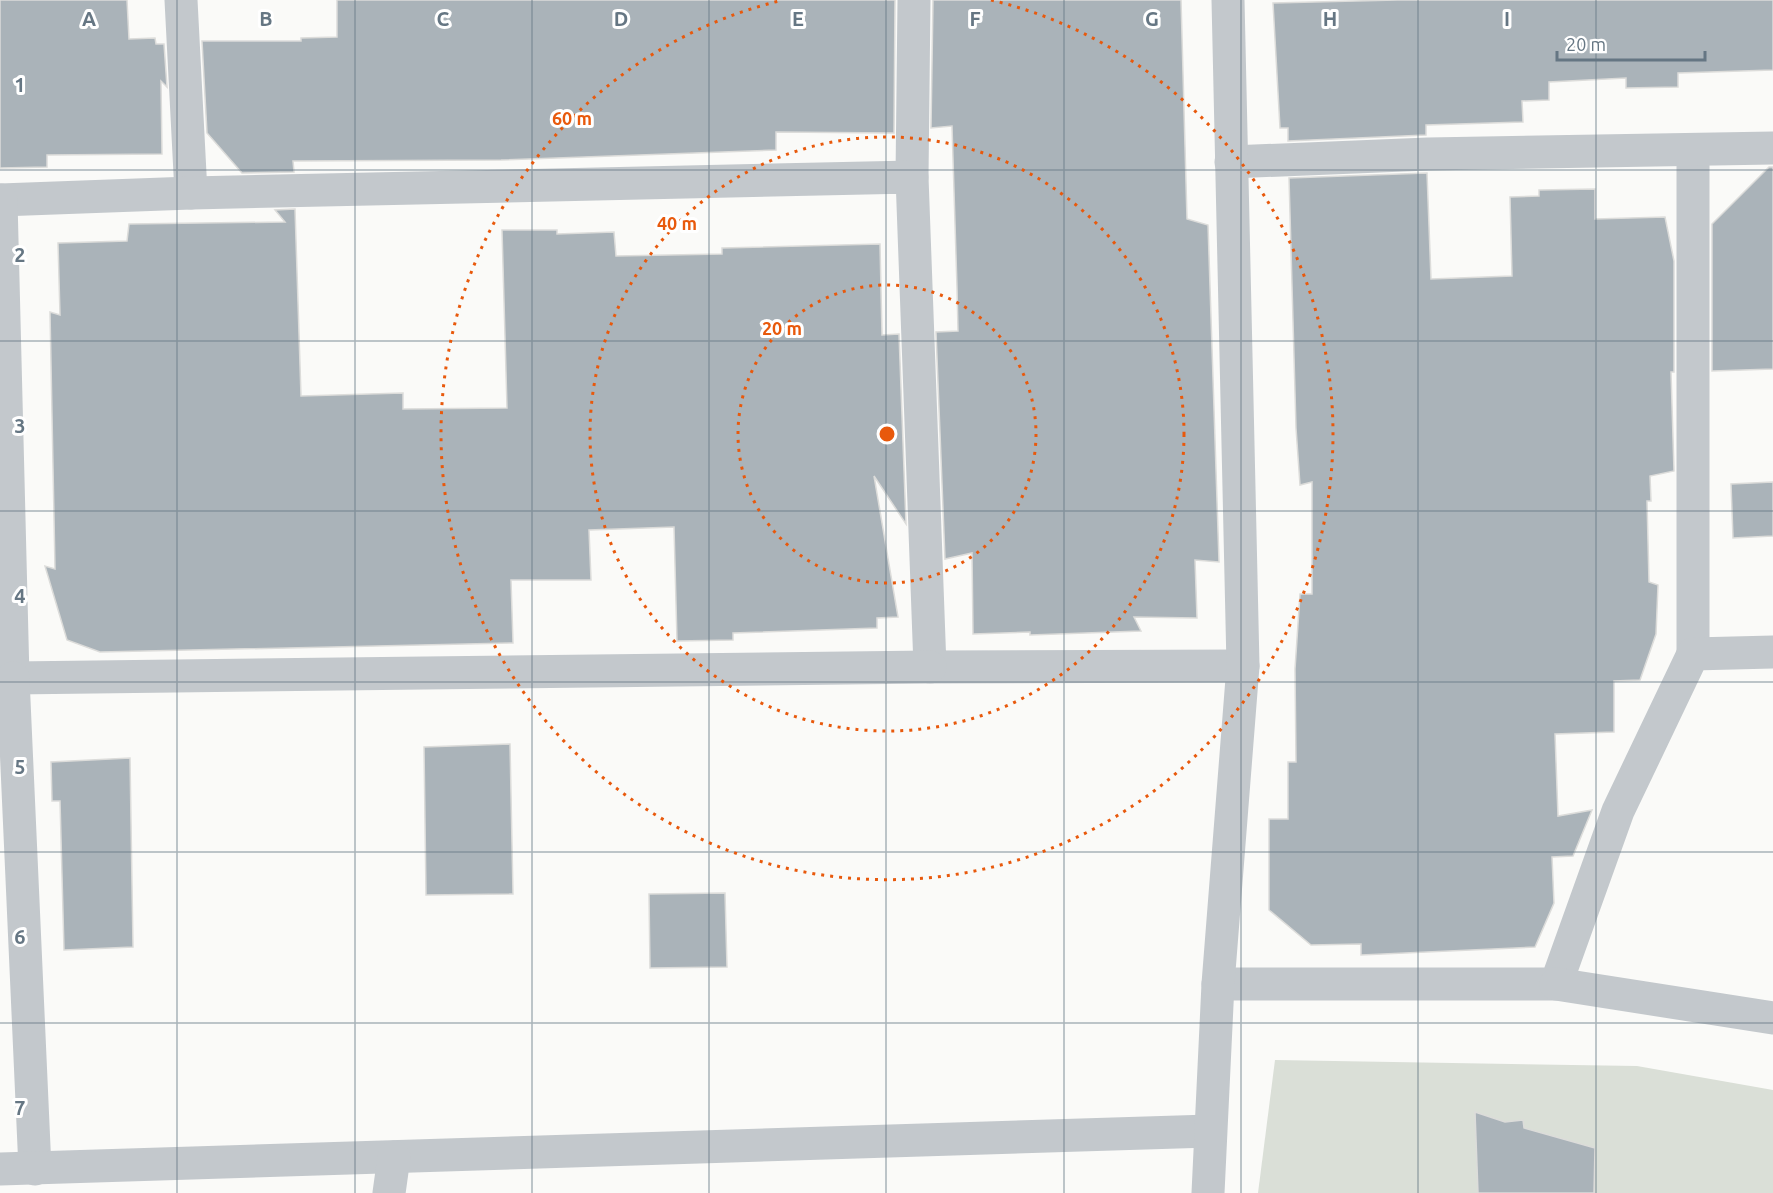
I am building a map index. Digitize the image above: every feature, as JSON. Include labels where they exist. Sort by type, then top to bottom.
[{"type":"street","points":[[182,0],[191,193]]},
{"type":"street","points":[[914,0],[912,177],[930,667]]},
{"type":"street","points":[[1208,1193],[1218,984],[1243,666],[1228,0]]},
{"type":"street","points":[[1231,162],[1439,154],[1773,148]]},
{"type":"street","points":[[1556,984],[1618,811],[1693,654],[1693,150]]},
{"type":"street","points":[[35,1169],[13,678],[0,200],[191,193],[912,177]]},
{"type":"street","points":[[1693,654],[1773,652]]},
{"type":"street","points":[[13,678],[930,667],[1243,666]]},
{"type":"street","points":[[1218,984],[1556,984],[1773,1018]]},
{"type":"street","points":[[0,1168],[35,1169],[1210,1131]]},
{"type":"street","points":[[389,1193],[394,1157]]},
{"type":"shaded area","points":[[1275,1060],[1637,1066],[1773,1090],[1773,1193],[1258,1193]]},
{"type":"building","points":[[0,0],[127,0],[129,39],[155,38],[156,44],[164,44],[167,87],[161,81],[162,154],[47,155],[47,167],[0,168]]},
{"type":"building","points":[[337,0],[895,0],[894,133],[776,132],[776,150],[501,160],[293,161],[294,172],[242,173],[207,133],[202,41],[301,41],[301,38],[337,37]]},
{"type":"building","points":[[933,0],[1181,0],[1187,219],[1208,225],[1219,562],[1195,560],[1197,618],[1134,617],[1141,631],[1030,635],[1030,632],[973,634],[972,553],[945,559],[936,332],[958,331],[952,126],[931,128]]},
{"type":"building","points":[[1397,0],[1773,0],[1773,70],[1678,73],[1678,87],[1626,88],[1626,78],[1549,82],[1549,100],[1522,101],[1523,122],[1426,125],[1426,135],[1288,141],[1288,128],[1280,128],[1273,3]]},
{"type":"building","points":[[1769,167],[1773,167],[1773,369],[1712,371],[1712,224]]},
{"type":"building","points":[[1427,173],[1431,279],[1512,276],[1510,197],[1539,196],[1539,190],[1595,189],[1595,219],[1665,217],[1674,261],[1674,372],[1671,372],[1674,471],[1650,476],[1651,501],[1647,501],[1649,582],[1658,585],[1656,634],[1640,680],[1614,681],[1614,732],[1555,734],[1558,816],[1592,810],[1573,856],[1552,857],[1554,903],[1535,947],[1361,955],[1361,944],[1311,945],[1269,910],[1269,819],[1288,819],[1288,762],[1296,762],[1295,669],[1300,594],[1312,594],[1312,482],[1300,485],[1296,428],[1289,178]]},
{"type":"building","points":[[295,209],[301,396],[403,393],[403,409],[507,408],[502,230],[557,230],[557,234],[614,232],[616,256],[722,254],[722,248],[880,244],[882,335],[899,334],[906,524],[874,476],[898,617],[877,618],[877,628],[733,633],[733,640],[677,641],[674,527],[589,530],[591,580],[511,580],[513,643],[100,652],[67,640],[45,566],[55,569],[50,312],[60,315],[58,243],[127,241],[129,224],[285,222],[275,210]]},
{"type":"building","points":[[1773,482],[1773,536],[1733,538],[1731,484]]},
{"type":"building","points":[[510,744],[513,894],[426,895],[424,747]]},
{"type":"building","points":[[130,758],[133,947],[64,950],[60,801],[52,801],[51,762]]},
{"type":"building","points":[[725,893],[727,967],[650,968],[649,894]]},
{"type":"building","points":[[1475,1112],[1505,1122],[1523,1120],[1524,1128],[1595,1148],[1594,1193],[1478,1193]]}]
